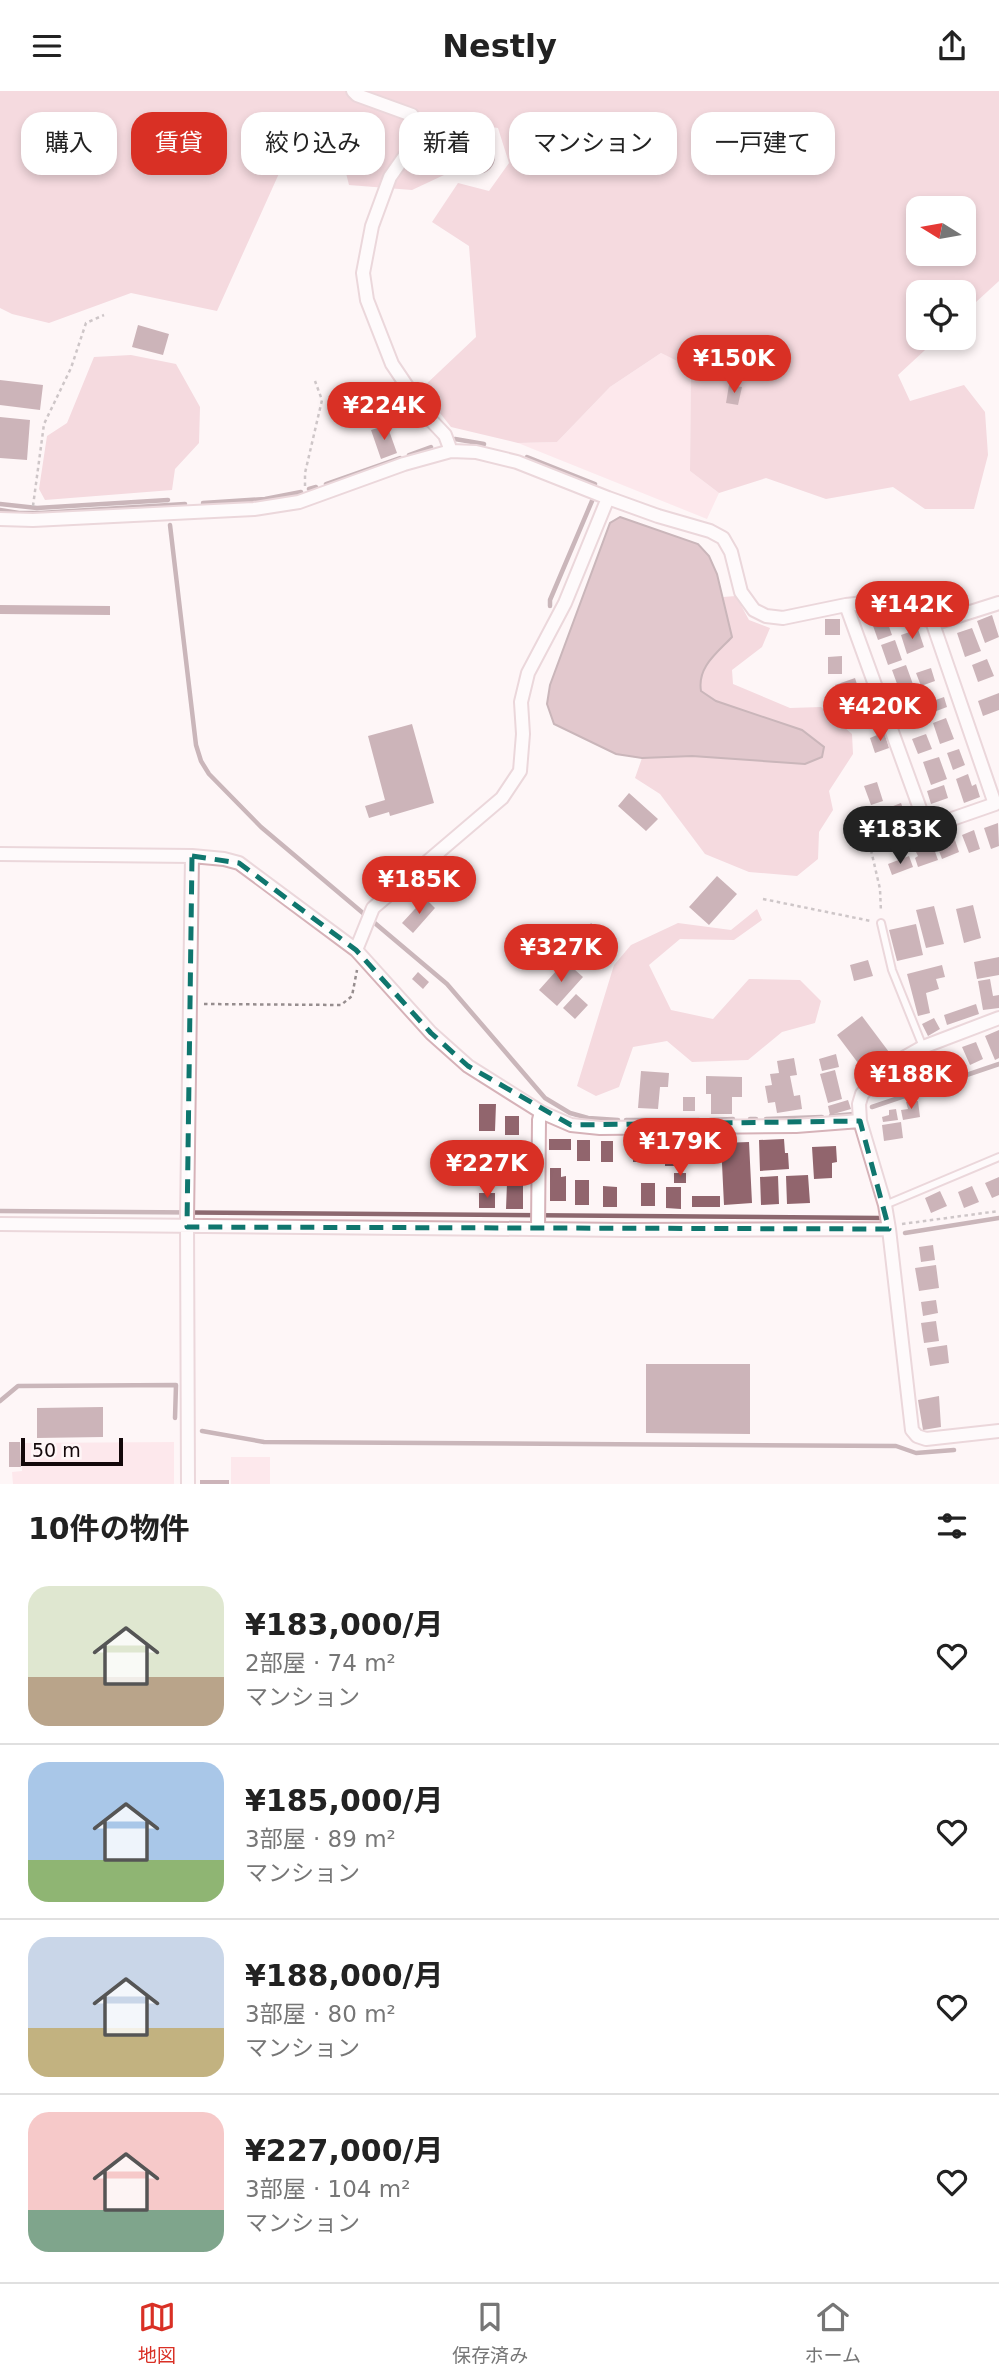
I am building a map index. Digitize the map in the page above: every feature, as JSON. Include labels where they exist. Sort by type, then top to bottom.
[{"type":"street","points":[[353,91],[357,95],[412,115],[419,127],[418,137],[390,177],[372,226],[363,273],[367,300],[392,364],[427,416],[445,435],[451,451]]},
{"type":"street","points":[[0,519],[33,520],[254,509],[306,500],[404,464],[451,451],[476,452],[517,462],[608,498],[710,531],[723,538],[731,552],[741,592],[754,610],[766,616],[783,618],[846,604],[865,603],[932,621],[943,621],[999,603]]},
{"type":"street","points":[[356,950],[373,908],[502,798],[520,771],[523,734],[521,702],[528,673],[565,603],[608,498]]},
{"type":"street","points":[[846,604],[927,828]]},
{"type":"street","points":[[877,843],[995,804],[932,621]]},
{"type":"street","points":[[0,854],[192,856],[239,863],[356,950],[431,1034],[468,1066],[541,1112],[571,1125],[600,1128],[796,1126],[860,1121]]},
{"type":"street","points":[[188,1484],[187,1218],[192,856]]},
{"type":"street","points":[[999,1018],[923,1047],[891,1065],[862,1094],[859,1104],[860,1121],[885,1205],[889,1229],[912,1430],[917,1436],[926,1439],[999,1431]]},
{"type":"street","points":[[538,1229],[541,1112]]},
{"type":"street","points":[[0,1224],[187,1218],[538,1229],[889,1229]]},
{"type":"lane","points":[[881,923],[892,970],[923,1047]]},
{"type":"lane","points":[[885,1205],[999,1157]]},
{"type":"path","points":[[33,501],[44,424],[71,367],[86,323],[104,315]]},
{"type":"path","points":[[306,500],[305,473],[322,400],[315,381]]},
{"type":"path","points":[[763,899],[881,923],[877,843]]},
{"type":"path","points":[[190,1004],[341,1005],[352,996],[357,971],[356,950]]},
{"type":"path","points":[[889,1229],[898,1224],[999,1211]]},
{"type":"highlighted area","points":[[192,856],[239,863],[356,950],[431,1033],[468,1066],[571,1125],[860,1121],[889,1229],[187,1227]]},
{"type":"shaded area","points":[[0,91],[999,91],[999,281],[976,302],[976,280],[906,280],[906,350],[925,350],[898,375],[910,401],[964,385],[985,412],[988,455],[974,509],[925,509],[893,487],[826,499],[766,478],[719,493],[690,471],[691,368],[661,353],[610,387],[557,442],[518,443],[451,427],[421,389],[476,337],[469,246],[432,222],[458,183],[489,191],[509,163],[498,128],[495,128],[495,112],[399,112],[399,175],[444,175],[412,190],[349,185],[346,175],[385,175],[385,112],[241,112],[241,175],[278,175],[217,311],[131,293],[49,323],[12,314],[0,308]]},
{"type":"shaded area","points":[[661,353],[691,368],[690,471],[719,493],[707,519],[518,443],[557,442],[610,387]]},
{"type":"shaded area","points":[[131,355],[176,364],[200,407],[199,443],[175,469],[172,490],[45,500],[39,489],[47,436],[67,423],[94,357]]},
{"type":"shaded area","points":[[620,517],[698,544],[709,556],[717,574],[732,637],[705,668],[701,691],[716,701],[802,730],[824,747],[822,757],[805,764],[692,756],[642,758],[616,754],[554,724],[547,704],[550,685],[610,523]]},
{"type":"shaded area","points":[[736,596],[749,620],[770,628],[762,647],[732,670],[733,684],[790,708],[821,707],[852,734],[853,754],[829,791],[833,810],[819,832],[818,859],[797,876],[749,872],[705,854],[660,794],[635,778],[642,758],[692,756],[716,701],[701,691],[702,675],[710,661],[732,637],[723,597]]},
{"type":"shaded area","points":[[757,909],[762,920],[734,940],[680,939],[649,965],[671,1010],[713,1019],[749,979],[800,980],[821,1001],[815,1023],[782,1032],[748,1060],[692,1062],[667,1041],[633,1047],[619,1087],[596,1096],[577,1086],[614,965],[631,945],[678,923],[731,930]]},
{"type":"shaded area","points":[[174,1442],[174,1484],[13,1484],[12,1472],[22,1471],[22,1443]]},
{"type":"shaded area","points":[[231,1457],[270,1457],[270,1484],[231,1484]]},
{"type":"building","points":[[138,325],[169,334],[163,355],[132,347]]},
{"type":"building","points":[[0,380],[43,385],[40,410],[0,405]]},
{"type":"building","points":[[729,385],[742,387],[738,405],[726,403]]},
{"type":"building","points":[[0,417],[30,420],[27,460],[0,458]]},
{"type":"building","points":[[387,425],[397,453],[381,459],[371,430]]},
{"type":"building","points":[[0,605],[110,606],[110,615],[0,614]]},
{"type":"building","points":[[992,615],[999,637],[985,643],[977,621]]},
{"type":"building","points":[[886,618],[892,635],[878,640],[872,623]]},
{"type":"building","points":[[825,619],[840,619],[840,635],[825,635]]},
{"type":"building","points":[[972,628],[981,651],[965,657],[957,633]]},
{"type":"building","points":[[918,629],[924,647],[907,654],[901,635]]},
{"type":"building","points":[[895,640],[902,660],[888,665],[881,645]]},
{"type":"building","points":[[842,656],[842,674],[828,674],[828,657]]},
{"type":"building","points":[[987,659],[994,676],[978,682],[972,665]]},
{"type":"building","points":[[906,665],[914,687],[900,692],[892,670]]},
{"type":"building","points":[[931,668],[935,681],[921,686],[916,673]]},
{"type":"building","points":[[855,678],[863,703],[845,710],[835,685]]},
{"type":"building","points":[[917,692],[926,717],[911,722],[902,697]]},
{"type":"building","points":[[999,693],[999,710],[983,716],[978,701]]},
{"type":"building","points":[[944,697],[947,707],[931,713],[927,703]]},
{"type":"building","points":[[946,718],[954,739],[940,744],[933,723]]},
{"type":"building","points":[[412,724],[434,803],[390,816],[389,812],[369,818],[365,806],[385,800],[368,736]]},
{"type":"building","points":[[884,732],[889,748],[875,753],[870,738]]},
{"type":"building","points":[[926,734],[932,749],[918,754],[912,739]]},
{"type":"building","points":[[959,749],[965,765],[953,770],[947,753]]},
{"type":"building","points":[[939,757],[947,779],[931,785],[923,762]]},
{"type":"building","points":[[968,774],[972,786],[976,784],[980,797],[964,803],[956,779]]},
{"type":"building","points":[[877,782],[883,801],[871,805],[864,786]]},
{"type":"building","points":[[944,785],[948,798],[931,804],[927,791]]},
{"type":"building","points":[[629,793],[658,819],[646,831],[618,806]]},
{"type":"building","points":[[901,803],[908,823],[895,828],[888,808]]},
{"type":"building","points":[[998,823],[999,846],[991,849],[984,828]]},
{"type":"building","points":[[974,830],[980,849],[969,853],[962,835]]},
{"type":"building","points":[[954,837],[959,852],[942,859],[936,843]]},
{"type":"building","points":[[933,846],[938,860],[918,867],[916,852]]},
{"type":"building","points":[[909,856],[913,867],[892,875],[888,864]]},
{"type":"building","points":[[717,876],[737,894],[709,925],[689,907]]},
{"type":"building","points":[[425,898],[435,908],[413,933],[402,923]]},
{"type":"building","points":[[973,905],[981,938],[964,943],[956,909]]},
{"type":"building","points":[[934,906],[944,944],[926,948],[916,910]]},
{"type":"building","points":[[591,923],[614,944],[606,954],[583,933]]},
{"type":"building","points":[[916,924],[923,955],[897,961],[889,930]]},
{"type":"building","points":[[999,957],[999,975],[977,979],[974,962]]},
{"type":"building","points":[[868,960],[873,976],[854,981],[850,965]]},
{"type":"building","points":[[565,961],[583,977],[557,1006],[539,990]]},
{"type":"building","points":[[942,965],[945,977],[936,979],[939,989],[926,993],[930,1013],[918,1016],[907,974]]},
{"type":"building","points":[[418,972],[429,982],[423,989],[412,979]]},
{"type":"building","points":[[990,979],[993,996],[999,995],[999,1008],[983,1010],[978,981]]},
{"type":"building","points":[[576,994],[588,1005],[575,1019],[563,1008]]},
{"type":"building","points":[[976,1004],[979,1014],[947,1025],[944,1015]]},
{"type":"building","points":[[862,1016],[889,1052],[864,1071],[837,1035]]},
{"type":"building","points":[[934,1018],[940,1029],[928,1036],[922,1024]]},
{"type":"building","points":[[999,1030],[999,1058],[995,1060],[985,1036]]},
{"type":"building","points":[[976,1042],[983,1059],[970,1065],[962,1047]]},
{"type":"building","points":[[836,1054],[839,1067],[822,1071],[819,1059]]},
{"type":"building","points":[[950,1054],[957,1070],[944,1075],[938,1060]]},
{"type":"building","points":[[794,1058],[797,1075],[790,1076],[794,1096],[800,1095],[802,1109],[777,1113],[775,1102],[768,1103],[765,1086],[772,1085],[770,1074],[779,1073],[777,1061]]},
{"type":"building","points":[[929,1064],[932,1071],[937,1069],[940,1077],[919,1086],[913,1071]]},
{"type":"building","points":[[835,1070],[842,1099],[828,1103],[820,1074]]},
{"type":"building","points":[[641,1071],[669,1073],[668,1087],[660,1087],[658,1109],[638,1108]]},
{"type":"building","points":[[706,1076],[742,1077],[742,1097],[732,1097],[732,1114],[711,1114],[711,1094],[706,1094]]},
{"type":"building","points":[[905,1076],[910,1088],[893,1095],[891,1090],[900,1086],[897,1080]]},
{"type":"building","points":[[683,1097],[695,1097],[695,1111],[683,1111]]},
{"type":"building","points":[[848,1100],[851,1109],[830,1115],[828,1106]]},
{"type":"building","points":[[918,1101],[920,1117],[903,1120],[901,1110],[908,1109],[906,1102]]},
{"type":"building","points":[[479,1104],[496,1104],[495,1131],[479,1131]]},
{"type":"building","points":[[896,1109],[898,1120],[883,1122],[882,1117],[889,1115],[889,1110]]},
{"type":"building","points":[[505,1116],[519,1116],[519,1135],[505,1135]]},
{"type":"building","points":[[901,1122],[903,1138],[884,1141],[882,1125]]},
{"type":"building","points":[[549,1139],[571,1139],[571,1150],[549,1150]]},
{"type":"building","points":[[784,1139],[789,1169],[760,1171],[759,1140]]},
{"type":"building","points":[[577,1140],[590,1140],[590,1161],[577,1161]]},
{"type":"building","points":[[480,1141],[493,1142],[493,1161],[479,1160]]},
{"type":"building","points":[[601,1141],[613,1141],[613,1162],[601,1162]]},
{"type":"building","points":[[633,1141],[646,1141],[646,1162],[633,1162]]},
{"type":"building","points":[[665,1141],[680,1141],[679,1166],[665,1166]]},
{"type":"building","points":[[749,1142],[752,1203],[724,1205],[721,1143]]},
{"type":"building","points":[[836,1146],[837,1162],[832,1163],[832,1178],[814,1179],[812,1147]]},
{"type":"building","points":[[509,1152],[520,1152],[520,1178],[509,1178]]},
{"type":"building","points":[[479,1165],[493,1165],[493,1187],[480,1187]]},
{"type":"building","points":[[550,1168],[561,1168],[561,1177],[566,1176],[566,1201],[550,1201]]},
{"type":"building","points":[[674,1173],[686,1173],[686,1183],[674,1183]]},
{"type":"building","points":[[808,1175],[810,1203],[787,1204],[786,1176]]},
{"type":"building","points":[[778,1176],[779,1204],[761,1205],[760,1177]]},
{"type":"building","points":[[999,1177],[999,1195],[992,1198],[985,1183]]},
{"type":"building","points":[[575,1180],[589,1180],[589,1205],[575,1205]]},
{"type":"building","points":[[507,1183],[523,1183],[523,1209],[506,1209]]},
{"type":"building","points":[[641,1183],[655,1183],[655,1206],[641,1206]]},
{"type":"building","points":[[603,1186],[617,1187],[617,1207],[603,1207]]},
{"type":"building","points":[[972,1186],[979,1202],[964,1208],[958,1192]]},
{"type":"building","points":[[666,1187],[681,1187],[681,1209],[666,1208]]},
{"type":"building","points":[[940,1191],[947,1206],[931,1213],[925,1198]]},
{"type":"building","points":[[479,1193],[495,1193],[495,1208],[479,1208]]},
{"type":"building","points":[[692,1196],[720,1196],[720,1207],[692,1207]]},
{"type":"building","points":[[933,1245],[935,1260],[921,1262],[919,1247]]},
{"type":"building","points":[[936,1265],[939,1288],[919,1291],[915,1268]]},
{"type":"building","points":[[936,1300],[938,1313],[923,1316],[921,1302]]},
{"type":"building","points":[[936,1321],[939,1341],[924,1343],[921,1323]]},
{"type":"building","points":[[947,1345],[949,1363],[930,1366],[927,1348]]},
{"type":"building","points":[[646,1364],[750,1364],[750,1434],[646,1433]]},
{"type":"building","points":[[939,1396],[941,1427],[923,1430],[918,1400]]},
{"type":"building","points":[[103,1407],[103,1437],[37,1438],[37,1408]]},
{"type":"building","points":[[9,1442],[20,1442],[21,1467],[9,1467]]},
{"type":"building","points":[[200,1480],[229,1480],[229,1484],[200,1484]]},
{"type":"waterway","points":[[455,439],[484,444]]},
{"type":"waterway","points":[[409,455],[431,447]]},
{"type":"waterway","points":[[527,457],[595,484]]},
{"type":"waterway","points":[[326,484],[400,458]]},
{"type":"waterway","points":[[309,489],[316,487]]},
{"type":"waterway","points":[[203,503],[265,499],[301,492]]},
{"type":"waterway","points":[[0,504],[37,508],[168,500]]},
{"type":"waterway","points":[[550,606],[550,600],[592,501]]},
{"type":"waterway","points":[[0,510],[40,513],[185,504]]},
{"type":"waterway","points":[[170,525],[196,745],[209,774],[261,827],[447,984],[545,1098],[570,1113],[588,1118],[618,1120]]},
{"type":"waterway","points":[[872,1107],[999,1064]]},
{"type":"waterway","points":[[831,1116],[854,1114]]},
{"type":"waterway","points":[[766,1119],[822,1117]]},
{"type":"waterway","points":[[710,1120],[733,1119]]},
{"type":"waterway","points":[[750,1119],[756,1119]]},
{"type":"waterway","points":[[626,1120],[699,1120]]},
{"type":"waterway","points":[[0,1211],[879,1218]]},
{"type":"waterway","points":[[905,1233],[999,1218]]},
{"type":"waterway","points":[[0,1401],[18,1386],[176,1385],[175,1418]]},
{"type":"waterway","points":[[202,1431],[264,1442],[896,1446],[916,1453],[954,1450]]}]
